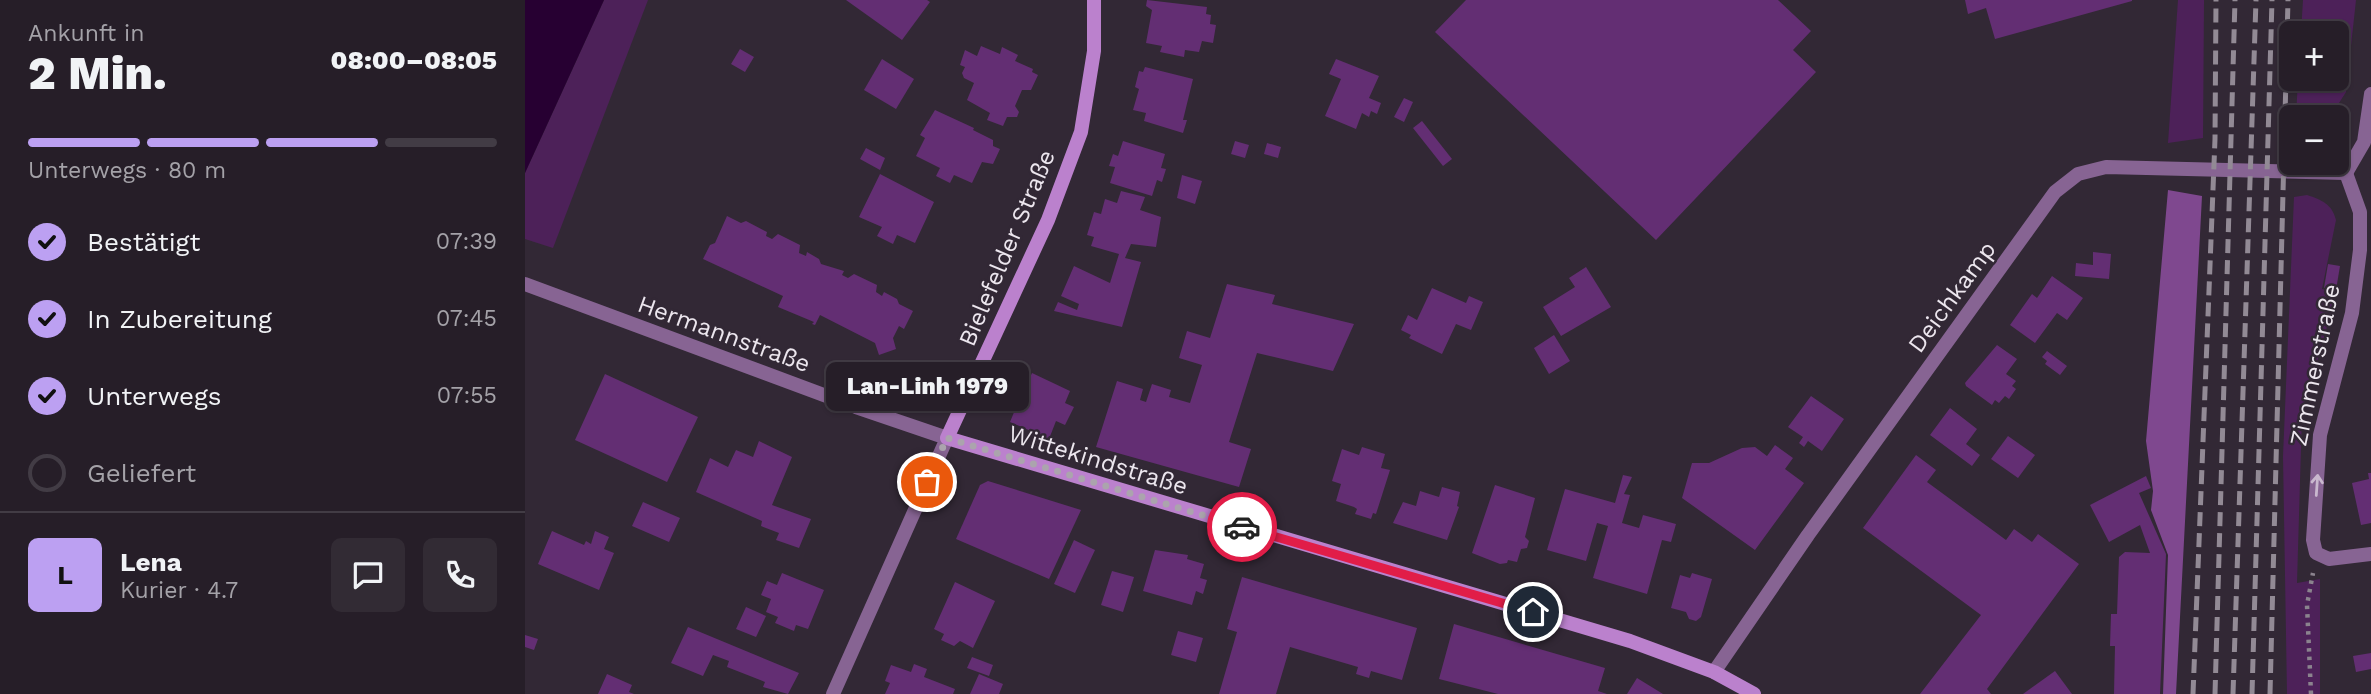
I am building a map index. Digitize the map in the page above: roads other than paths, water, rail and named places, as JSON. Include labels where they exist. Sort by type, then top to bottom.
[{"type":"street","name":"Bielefelder Straße","points":[[833,694],[1048,220],[1081,132],[1094,51],[1094,0]]},
{"type":"street","points":[[2349,168],[2364,142],[2371,94]]},
{"type":"street","name":"Deichkamp","points":[[1714,672],[1808,535],[2055,192],[2078,174],[2106,167],[2279,171]]},
{"type":"street","name":"Zimmerstraße","points":[[2347,175],[2360,212],[2360,250],[2352,313],[2320,435],[2313,540],[2316,553],[2329,559],[2371,554]]},
{"type":"street","name":"Hermannstraße","points":[[529,285],[947,438]]},
{"type":"street","name":"Wittekindstraße","points":[[947,438],[1630,641],[1714,672],[1754,694]]},
{"type":"railway","points":[[2193,694],[2215,139],[2216,0]]},
{"type":"railway","points":[[2215,694],[2235,0]]},
{"type":"railway","points":[[2233,694],[2256,0]]},
{"type":"railway","points":[[2252,694],[2272,0]]},
{"type":"railway","points":[[2270,694],[2288,0]]},
{"type":"place","name":"Lan-Linh 1979","points":[[927,482]]}]
